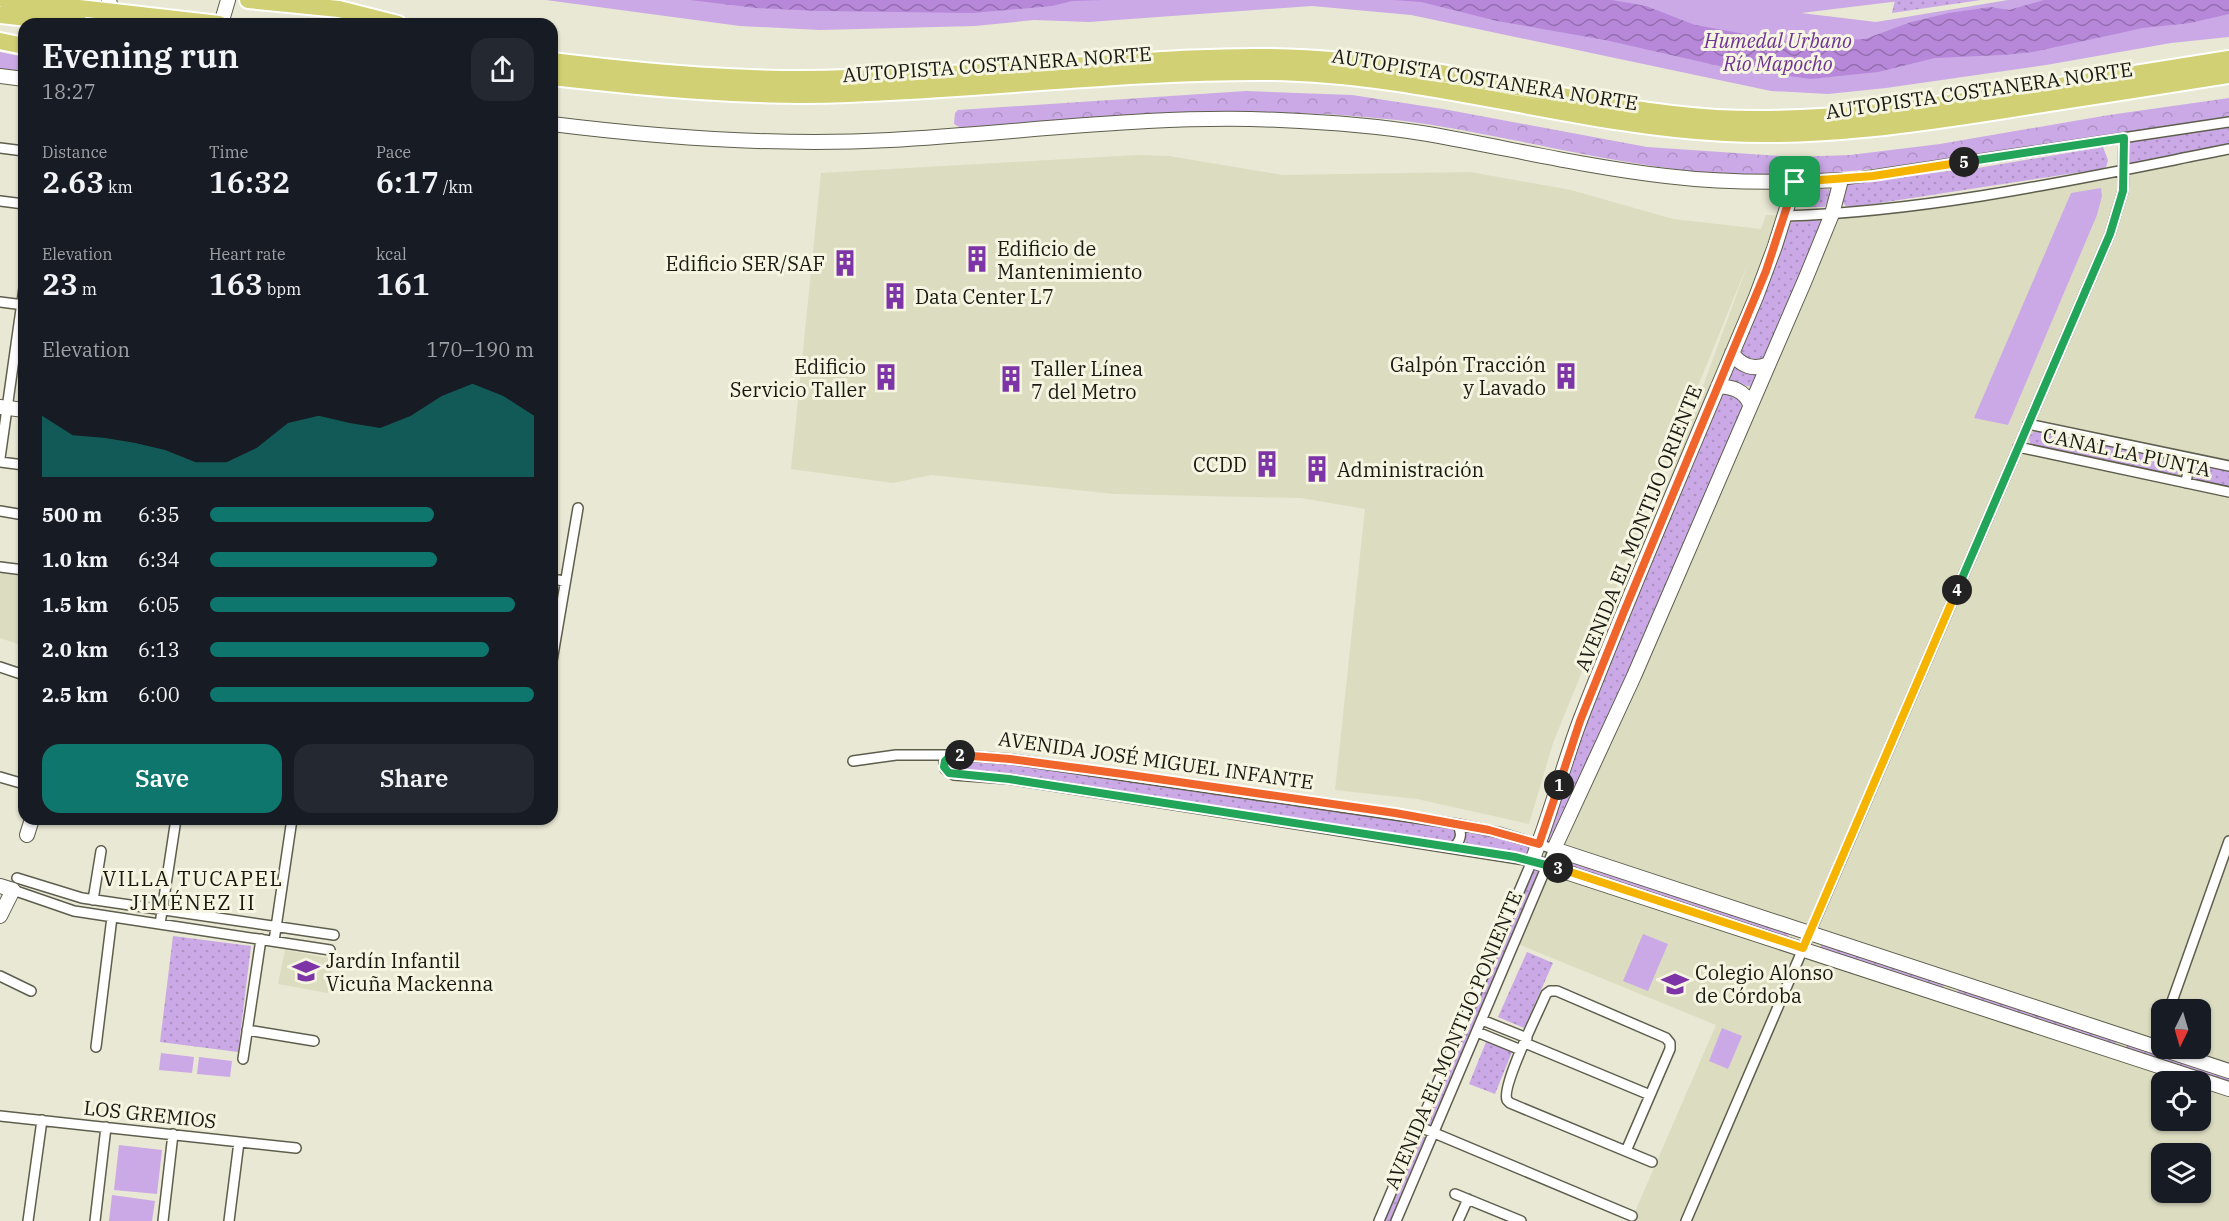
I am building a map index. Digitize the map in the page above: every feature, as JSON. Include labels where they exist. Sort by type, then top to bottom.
[{"type":"highway","points":[[5,0],[85,17]]},
{"type":"highway","points":[[248,0],[339,9],[374,18]]},
{"type":"highway","points":[[0,15],[104,18]]},
{"type":"highway","points":[[0,40],[18,44]]},
{"type":"highway","name":"AUTOPISTA COSTANERA NORTE","points":[[558,68],[570,64],[759,79],[843,79],[992,72],[1176,59],[1306,58],[1424,70],[1598,103],[1672,114],[1782,120],[1866,115],[1922,108],[2229,59]]},
{"type":"highway","name":"AUTOPISTA COSTANERA NORTE","points":[[558,71],[692,91],[795,95],[900,92],[1177,73],[1306,73],[1383,80],[1658,128],[1724,133],[1791,134],[1903,126],[2229,75]]},
{"type":"street","points":[[109,0],[114,18]]},
{"type":"street","points":[[222,18],[228,0]]},
{"type":"street","points":[[0,78],[18,79]]},
{"type":"street","points":[[558,125],[635,134],[788,142],[889,140],[1160,122],[1278,120],[1349,124],[1426,134],[1668,176],[1714,180],[1795,182],[1841,180],[2229,122]]},
{"type":"street","points":[[1686,1221],[2110,234],[2123,191],[2124,138]]},
{"type":"street","points":[[0,148],[18,151]]},
{"type":"street","points":[[1785,216],[1935,204],[2124,171],[2229,149]]},
{"type":"street","name":"AVENIDA EL MONTIJO PONIENTE","points":[[1396,1221],[1554,849],[1634,676],[1768,364],[1832,214],[1841,180]]},
{"type":"street","name":"AVENIDA EL MONTIJO ORIENTE","points":[[1379,1221],[1539,844],[1580,721],[1766,271],[1795,182]]},
{"type":"street","points":[[0,201],[18,203]]},
{"type":"street","points":[[0,302],[18,304]]},
{"type":"street","points":[[1732,353],[1748,367],[1758,368],[1768,364]]},
{"type":"street","points":[[18,358],[4,407],[0,460],[18,464]]},
{"type":"street","points":[[1718,386],[1739,391],[1750,404]]},
{"type":"street","name":"CANAL LA PUNTA","points":[[2028,424],[2229,466]]},
{"type":"street","name":"CANAL LA PUNTA","points":[[2018,447],[2229,492]]},
{"type":"street","points":[[2186,483],[2190,458]]},
{"type":"street","points":[[558,612],[578,508]]},
{"type":"street","points":[[0,511],[18,514]]},
{"type":"street","points":[[0,567],[18,569]]},
{"type":"street","points":[[558,580],[564,581]]},
{"type":"street","points":[[0,667],[18,673]]},
{"type":"street","points":[[853,761],[896,754],[951,755]]},
{"type":"street","name":"AVENIDA JOSÉ MIGUEL INFANTE","points":[[2151,1046],[1539,844],[1457,824],[989,756],[951,755],[945,761],[944,767],[949,773],[954,774],[1009,779],[1548,865],[2229,1089]]},
{"type":"street","points":[[0,777],[18,782]]},
{"type":"street","points":[[1452,848],[1461,837],[1457,824]]},
{"type":"street","points":[[27,835],[30,825]]},
{"type":"street","points":[[160,924],[175,825]]},
{"type":"street","points":[[274,941],[291,825]]},
{"type":"street","points":[[2173,999],[2229,841]]},
{"type":"street","points":[[93,900],[101,851]]},
{"type":"street","points":[[10,884],[93,900],[334,935]]},
{"type":"street","points":[[0,916],[10,884]]},
{"type":"street","points":[[10,884],[74,911],[330,950]]},
{"type":"street","points":[[96,1047],[112,917]]},
{"type":"street","points":[[243,1059],[261,939]]},
{"type":"street","points":[[0,976],[31,991]]},
{"type":"street","points":[[1950,997],[1949,987],[1956,981]]},
{"type":"street","points":[[1626,1151],[1670,1049],[1670,1043],[1666,1038],[1557,991],[1550,991],[1546,994],[1505,1093],[1508,1102],[1652,1162]]},
{"type":"street","points":[[1482,1020],[1524,1044],[1650,1095]]},
{"type":"street","points":[[247,1030],[314,1041]]},
{"type":"street","points":[[1477,1032],[1524,1044]]},
{"type":"street","name":"AVENIDA JOSÉ MIGUEL INFANTE","points":[[2191,1059],[2229,1071]]},
{"type":"street","name":"LOS GREMIOS","points":[[0,1116],[296,1148]]},
{"type":"street","points":[[28,1221],[42,1120]]},
{"type":"street","points":[[95,1221],[106,1127]]},
{"type":"street","points":[[1420,1127],[1632,1216]]},
{"type":"street","points":[[163,1221],[173,1134]]},
{"type":"street","points":[[229,1221],[238,1142]]},
{"type":"street","points":[[1455,1194],[1521,1221]]},
{"type":"street","points":[[1458,1221],[1468,1199]]},
{"type":"shaded area","points":[[2229,154],[2229,1221],[1631,1221],[1716,1025],[1518,944],[1529,861],[1750,258],[1553,743],[1529,824],[1417,799],[1335,790],[1365,509],[1301,498],[1115,494],[931,475],[893,483],[791,469],[821,173],[1137,155],[1169,156],[1283,175],[1470,172],[1571,190],[1673,219],[1761,229],[1766,215],[1837,217],[1977,200]]},
{"type":"shaded area","points":[[0,572],[18,574],[18,644],[0,638]]},
{"type":"shaded area","name":"Jardín Infantil Vicuña Mackenna","points":[[285,950],[334,959],[328,993],[278,984]]},
{"type":"green space","name":"Humedal Urbano Río Mapocho","points":[[546,0],[1908,0],[1801,13],[1876,22],[2008,0],[2229,0],[2229,37],[2171,43],[2046,65],[1886,88],[1828,94],[1771,91],[1411,15],[1312,6],[1089,22],[1034,20],[975,26],[820,30],[740,26]]},
{"type":"green space","points":[[1895,0],[1981,0],[1892,13]]},
{"type":"green space","points":[[0,52],[18,56],[18,72],[0,70]]},
{"type":"green space","points":[[1246,91],[1352,95],[1443,109],[1647,147],[1793,157],[1850,155],[1940,144],[2109,115],[2229,98],[2229,116],[1934,162],[1843,172],[1783,175],[1752,175],[1662,167],[1485,134],[1397,120],[1343,115],[1233,112],[961,128],[954,124],[955,113],[958,110]]},
{"type":"green space","points":[[2229,126],[2229,145],[2132,165],[2128,160],[2128,146],[2131,142]]},
{"type":"green space","points":[[2103,147],[2108,160],[2106,167],[2101,169],[1860,206],[1846,206],[1841,201],[1846,182],[1978,168]]},
{"type":"green space","points":[[2101,188],[2102,196],[2097,215],[2008,425],[1974,418],[2071,193]]},
{"type":"green space","points":[[1829,189],[1831,192],[1825,207],[1799,205],[1802,190]]},
{"type":"green space","points":[[1823,220],[1823,226],[1762,363],[1745,359],[1741,352],[1791,222]]},
{"type":"green space","points":[[1734,367],[1758,374],[1752,387],[1729,381]]},
{"type":"green space","points":[[1720,394],[1740,395],[1744,404],[1742,410],[1553,842],[1547,842],[1545,839],[1579,737]]},
{"type":"green space","points":[[2039,431],[2175,460],[2180,463],[2181,469],[2177,475],[2171,476],[2032,445],[2029,437],[2033,432]]},
{"type":"green space","points":[[2197,464],[2229,471],[2229,488],[2193,479],[2191,468]]},
{"type":"green space","points":[[952,760],[1004,762],[1451,828],[1457,831],[1458,838],[1452,843],[985,772],[953,770],[949,765]]},
{"type":"green space","points":[[1467,830],[1528,844],[1530,851],[1525,855],[1465,843]]},
{"type":"green space","points":[[1558,856],[1788,930],[1789,934],[1787,938],[1559,864]]},
{"type":"green space","points":[[1533,868],[1541,869],[1432,1125],[1428,1126],[1426,1121]]},
{"type":"green space","points":[[1643,934],[1668,944],[1648,991],[1623,981]]},
{"type":"green space","points":[[173,936],[251,946],[238,1052],[160,1042]]},
{"type":"green space","points":[[1822,944],[1945,982],[1942,990],[1823,951],[1820,948]]},
{"type":"green space","points":[[1527,952],[1553,963],[1524,1028],[1498,1017]]},
{"type":"green space","points":[[1959,987],[2117,1039],[2115,1046],[1957,994]]},
{"type":"green space","points":[[1722,1028],[1742,1036],[1728,1069],[1709,1061]]},
{"type":"green space","points":[[1486,1042],[1512,1052],[1495,1094],[1469,1084]]},
{"type":"green space","points":[[2127,1043],[2151,1051],[2151,1057],[2126,1049]]},
{"type":"green space","points":[[161,1053],[194,1057],[192,1073],[159,1070]]},
{"type":"green space","points":[[199,1057],[232,1061],[230,1077],[197,1074]]},
{"type":"green space","points":[[2155,1059],[2178,1059],[2229,1075],[2229,1084],[2211,1078],[2211,1071],[2191,1071]]},
{"type":"green space","points":[[1421,1135],[1426,1138],[1425,1145],[1392,1221],[1383,1221],[1418,1138]]},
{"type":"green space","points":[[119,1145],[162,1150],[157,1194],[114,1190]]},
{"type":"green space","points":[[112,1195],[155,1201],[152,1221],[109,1221]]},
{"type":"water","points":[[690,0],[1104,0],[1072,1],[1052,6],[972,13],[819,11],[756,8]]},
{"type":"water","points":[[1393,0],[1612,0],[1646,6],[1695,25],[1789,42],[1865,39],[1911,22],[1949,13],[1991,7],[2009,10],[2044,0],[2229,0],[2229,14],[2190,23],[2143,28],[2033,52],[1935,58],[1878,72],[1811,79],[1789,76],[1779,66],[1771,63],[1728,68],[1605,40],[1497,21],[1421,2]]},
{"type":"place","name":"Edificio de Mantenimiento","points":[[977,259]]},
{"type":"place","name":"Edificio SER/SAF","points":[[845,263]]},
{"type":"place","name":"Data Center L7","points":[[895,296]]},
{"type":"place","name":"Galpón Tracción y Lavado","points":[[1566,376]]},
{"type":"place","name":"Edificio Servicio Taller","points":[[886,377]]},
{"type":"place","name":"Taller Línea 7 del Metro","points":[[1011,379]]},
{"type":"place","name":"CCDD","points":[[1267,464]]},
{"type":"place","name":"Administración","points":[[1317,469]]},
{"type":"place","name":"Jardín Infantil Vicuña Mackenna","points":[[306,971]]},
{"type":"place","name":"Colegio Alonso de Córdoba","points":[[1675,984]]},
{"type":"district","name":"VILLA TUCAPEL JIMÉNEZ II","points":[[193,890]]},
{"type":"route","points":[[2124,138],[2123,191],[2110,234],[1803,948],[1560,868],[1526,859],[1009,779],[954,774],[945,769],[946,758],[954,755],[989,756],[1395,813],[1489,830],[1539,844],[1580,721],[1756,297],[1795,182],[1873,176],[2124,138]]}]
